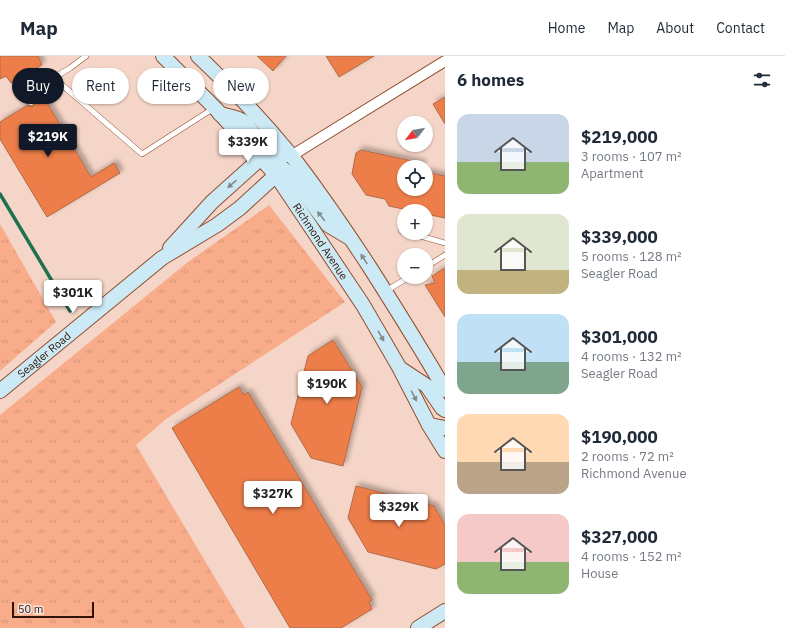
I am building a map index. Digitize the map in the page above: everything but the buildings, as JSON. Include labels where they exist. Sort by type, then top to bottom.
[{"type":"main road","name":"Richmond Avenue","points":[[162,56],[217,111],[262,158],[276,175],[362,304],[399,367],[429,425],[445,451]]},
{"type":"main road","points":[[198,56],[248,106],[291,156],[335,214],[386,292],[445,390]]},
{"type":"main road","points":[[217,111],[243,120],[269,153],[279,157],[291,156]]},
{"type":"main road","points":[[262,158],[281,167],[290,174],[328,225],[352,240]]},
{"type":"main road","name":"Seagler Road","points":[[162,258],[212,202],[262,158]]},
{"type":"main road","name":"Seagler Road","points":[[0,391],[162,258],[217,225],[240,208],[276,175]]},
{"type":"main road","points":[[399,367],[427,386],[445,410]]},
{"type":"main road","points":[[429,425],[445,428]]},
{"type":"main road","points":[[418,628],[445,611]]},
{"type":"street","points":[[291,156],[445,61]]},
{"type":"lane","points":[[64,71],[86,56]]},
{"type":"lane","points":[[64,87],[142,154],[217,111]]},
{"type":"lane","points":[[433,240],[445,243]]},
{"type":"lane","points":[[433,263],[445,255]]},
{"type":"lane","points":[[386,292],[399,284]]},
{"type":"green space","points":[[269,205],[345,302],[166,419],[136,445],[245,628],[0,628],[0,415],[188,262]]},
{"type":"green space","points":[[0,224],[56,322],[0,371]]},
{"type":"waterway","points":[[0,194],[70,311]]}]
